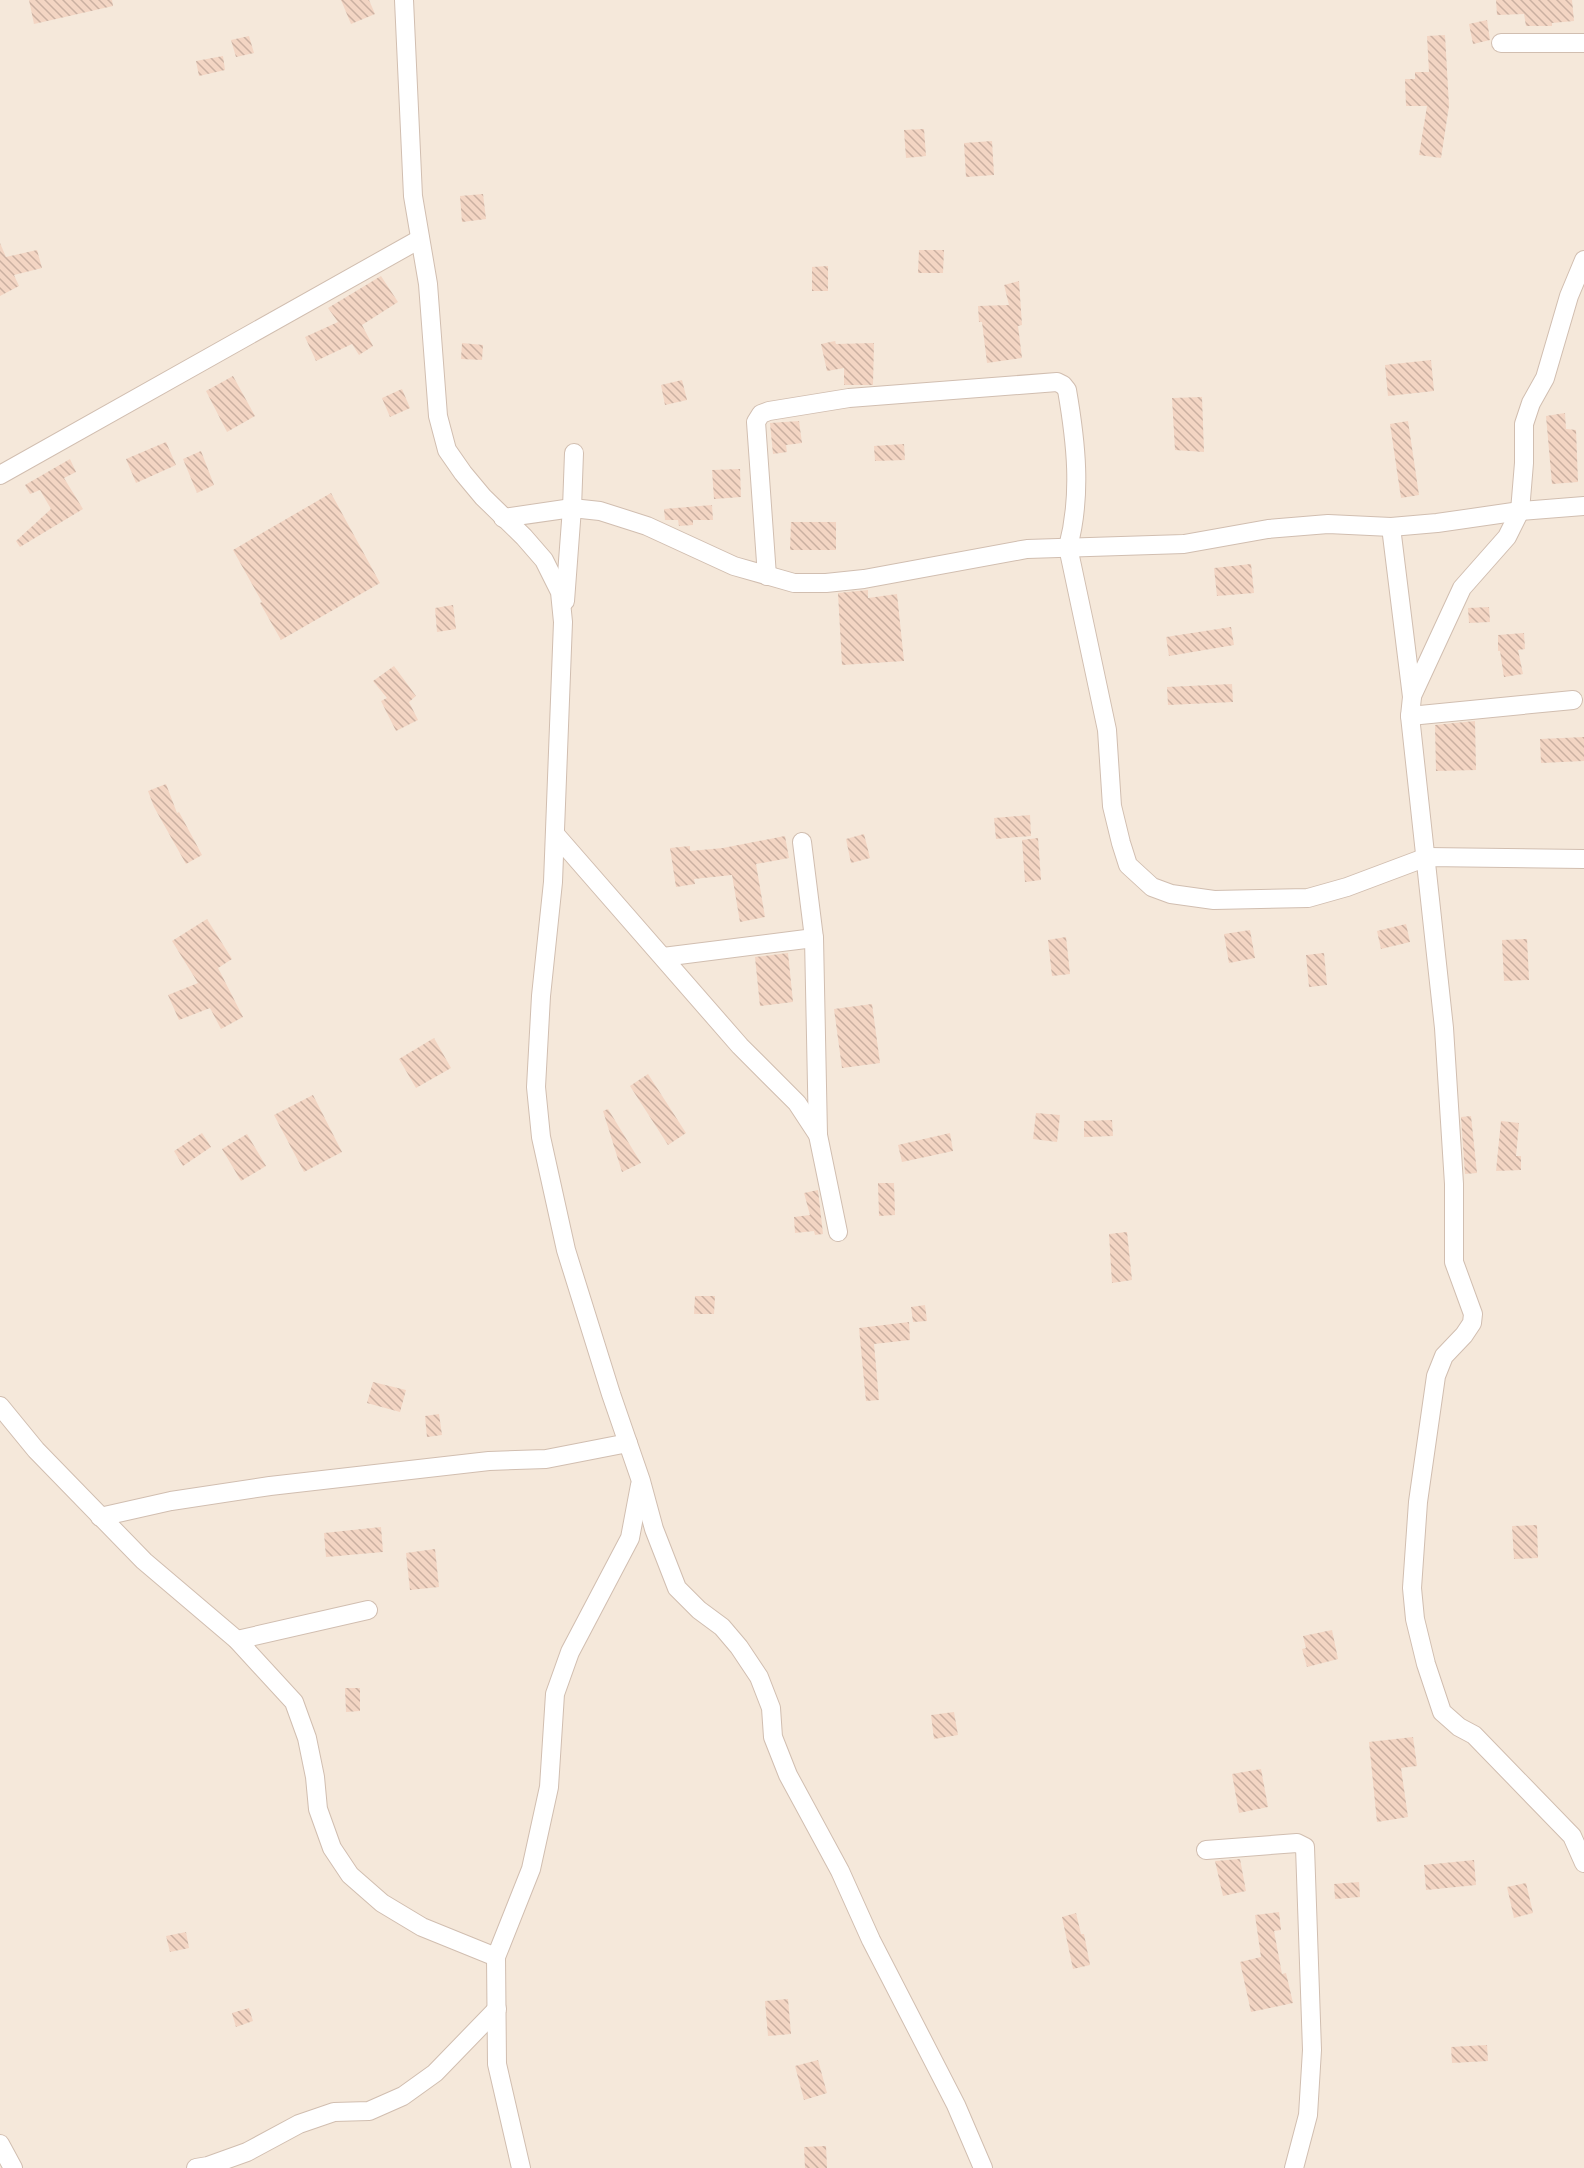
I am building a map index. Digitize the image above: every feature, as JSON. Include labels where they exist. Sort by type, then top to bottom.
[{"type":"street","points":[[404,0],[413,196],[428,284],[438,416],[447,450],[483,497],[544,560],[560,592],[563,622]]},
{"type":"street","points":[[1501,43],[1584,43]]},
{"type":"street","points":[[0,475],[420,238]]},
{"type":"street","points":[[1412,697],[1462,588],[1507,537],[1520,511],[1524,424],[1531,403],[1545,378],[1569,296],[1584,260]]},
{"type":"street","points":[[767,576],[756,422],[761,414],[849,398],[1057,382],[1067,390],[1074,430],[1077,486],[1074,524],[1068,547],[1107,730],[1112,806],[1128,865],[1138,876],[1152,887],[1171,894],[1214,900],[1308,898],[1347,887],[1427,857],[1584,859]]},
{"type":"street","points":[[574,453],[563,622],[553,882],[541,996],[536,1087],[541,1137],[566,1250],[641,1481],[654,1530],[677,1588],[699,1610],[722,1627],[759,1677],[771,1708],[773,1737],[788,1776],[840,1871],[871,1940],[956,2105],[983,2168]]},
{"type":"street","points":[[503,518],[572,508],[600,511],[647,526],[734,566],[794,583],[826,583],[864,579],[1027,549],[1184,544],[1268,529],[1328,524],[1391,527],[1437,524],[1520,511],[1584,506]]},
{"type":"street","points":[[1391,527],[1412,697],[1410,716],[1444,1028],[1454,1184],[1454,1262],[1473,1314],[1472,1323],[1444,1356],[1436,1376],[1418,1502],[1412,1588],[1415,1619],[1426,1664],[1442,1712],[1454,1724],[1474,1735],[1550,1811],[1572,1836],[1584,1863]]},
{"type":"street","points":[[1410,716],[1573,699]]},
{"type":"street","points":[[555,834],[740,1046],[797,1103],[818,1135]]},
{"type":"street","points":[[802,842],[814,938],[818,1135],[838,1232]]},
{"type":"street","points":[[663,957],[814,938]]},
{"type":"street","points":[[0,1406],[36,1450],[100,1517],[144,1561],[237,1640],[294,1702],[308,1738],[318,1809],[332,1848],[350,1875],[382,1903],[422,1927],[496,1958]]},
{"type":"street","points":[[100,1517],[171,1501],[270,1486],[489,1461],[546,1459],[628,1443]]},
{"type":"street","points":[[521,2168],[497,2064],[496,1958],[531,1869],[547,1797],[555,1694],[570,1652],[630,1538],[641,1481]]},
{"type":"street","points":[[237,1640],[368,1610]]},
{"type":"street","points":[[1206,1850],[1297,1843],[1305,1847],[1312,2050],[1308,2115],[1294,2168]]},
{"type":"street","points":[[196,2168],[247,2152],[299,2124],[334,2112],[369,2110],[403,2096],[435,2073],[497,2008]]},
{"type":"street","points":[[0,2144],[13,2168]]},
{"type":"shaded area","points":[[0,0],[1584,0],[1584,2168],[0,2168]]},
{"type":"building","points":[[29,0],[112,0],[113,6],[34,24]]},
{"type":"building","points":[[341,0],[369,0],[375,14],[351,24]]},
{"type":"building","points":[[1496,0],[1572,0],[1574,21],[1552,23],[1552,26],[1526,26],[1524,14],[1497,15]]},
{"type":"building","points":[[1487,20],[1490,40],[1473,44],[1469,24]]},
{"type":"building","points":[[1445,35],[1449,106],[1441,158],[1419,155],[1427,106],[1406,106],[1405,79],[1415,79],[1415,72],[1429,72],[1427,36]]},
{"type":"building","points":[[249,36],[254,53],[236,57],[231,40]]},
{"type":"building","points":[[223,56],[225,70],[199,76],[196,61]]},
{"type":"building","points":[[924,129],[926,156],[906,158],[904,130]]},
{"type":"building","points":[[992,141],[994,175],[966,177],[964,143]]},
{"type":"building","points":[[483,194],[486,219],[462,222],[460,196]]},
{"type":"building","points":[[0,243],[6,257],[37,250],[42,268],[14,275],[19,286],[0,296]]},
{"type":"building","points":[[919,250],[944,250],[943,273],[918,273]]},
{"type":"building","points":[[828,266],[828,291],[812,291],[812,267]]},
{"type":"building","points":[[381,276],[398,302],[362,325],[373,346],[359,355],[352,344],[316,361],[305,337],[338,322],[328,308]]},
{"type":"building","points":[[1019,281],[1022,325],[1018,326],[1022,358],[987,363],[978,306],[1009,305],[1004,285]]},
{"type":"building","points":[[835,341],[836,344],[874,343],[873,385],[844,385],[844,368],[827,371],[821,344]]},
{"type":"building","points":[[462,343],[483,345],[482,360],[461,359]]},
{"type":"building","points":[[1431,360],[1434,391],[1388,396],[1385,365]]},
{"type":"building","points":[[233,376],[255,416],[227,432],[206,391]]},
{"type":"building","points":[[682,380],[687,400],[665,405],[661,385]]},
{"type":"building","points":[[402,389],[410,408],[390,417],[382,398]]},
{"type":"building","points":[[1202,397],[1204,452],[1175,450],[1172,398]]},
{"type":"building","points":[[1565,413],[1566,429],[1576,430],[1578,482],[1552,484],[1546,416]]},
{"type":"building","points":[[799,421],[802,443],[786,445],[787,452],[773,454],[770,423]]},
{"type":"building","points":[[1408,421],[1419,495],[1401,498],[1390,424]]},
{"type":"building","points":[[166,442],[176,465],[136,483],[126,459]]},
{"type":"building","points":[[904,444],[905,460],[875,461],[874,446]]},
{"type":"building","points":[[201,451],[214,485],[197,493],[183,459]]},
{"type":"building","points":[[70,459],[76,472],[64,478],[83,509],[20,547],[16,541],[51,509],[40,490],[30,494],[25,485]]},
{"type":"building","points":[[740,469],[741,497],[714,499],[712,470]]},
{"type":"building","points":[[331,493],[380,583],[281,640],[233,550]]},
{"type":"building","points":[[712,505],[713,520],[693,520],[693,525],[679,526],[678,520],[665,520],[664,509]]},
{"type":"building","points":[[791,522],[836,522],[836,550],[790,550]]},
{"type":"building","points":[[1251,564],[1254,593],[1217,596],[1214,568]]},
{"type":"building","points":[[868,590],[868,598],[897,594],[904,661],[842,665],[838,593]]},
{"type":"building","points":[[453,605],[456,629],[437,632],[435,608]]},
{"type":"building","points":[[1489,607],[1490,622],[1469,623],[1468,608]]},
{"type":"building","points":[[1231,627],[1234,645],[1169,656],[1166,637]]},
{"type":"building","points":[[1524,633],[1525,649],[1518,650],[1523,674],[1504,677],[1500,651],[1498,651],[1498,635]]},
{"type":"building","points":[[394,666],[416,696],[409,702],[418,720],[396,731],[381,701],[387,698],[373,681]]},
{"type":"building","points":[[1232,684],[1233,702],[1168,705],[1167,687]]},
{"type":"building","points":[[1475,721],[1476,770],[1436,771],[1435,725]]},
{"type":"building","points":[[1584,737],[1584,761],[1541,763],[1540,739]]},
{"type":"building","points":[[166,784],[177,813],[179,812],[202,855],[186,864],[154,807],[148,791]]},
{"type":"building","points":[[1030,815],[1031,836],[996,839],[994,818]]},
{"type":"building","points":[[864,834],[870,858],[851,863],[846,839]]},
{"type":"building","points":[[785,836],[789,858],[756,864],[765,917],[740,922],[732,875],[694,879],[695,884],[676,887],[670,848],[690,846],[690,851],[723,848]]},
{"type":"building","points":[[1038,838],[1041,880],[1025,882],[1022,840]]},
{"type":"building","points":[[207,919],[232,959],[218,968],[243,1017],[221,1029],[210,1008],[179,1020],[168,995],[198,983],[172,941]]},
{"type":"building","points":[[1406,924],[1410,942],[1381,949],[1377,931]]},
{"type":"building","points":[[1250,930],[1255,958],[1229,963],[1224,934]]},
{"type":"building","points":[[1066,937],[1070,974],[1052,976],[1048,940]]},
{"type":"building","points":[[1527,939],[1529,980],[1504,981],[1502,940]]},
{"type":"building","points":[[788,953],[793,1002],[760,1006],[755,957]]},
{"type":"building","points":[[1324,953],[1327,985],[1309,987],[1306,955]]},
{"type":"building","points":[[872,1004],[880,1063],[842,1068],[834,1009]]},
{"type":"building","points":[[434,1038],[451,1068],[416,1088],[399,1059]]},
{"type":"building","points":[[648,1074],[686,1133],[668,1145],[630,1086]]},
{"type":"building","points":[[313,1095],[342,1152],[304,1172],[274,1115]]},
{"type":"building","points":[[608,1109],[641,1163],[622,1172],[603,1111]]},
{"type":"building","points":[[1036,1113],[1060,1115],[1057,1142],[1033,1139]]},
{"type":"building","points":[[1471,1116],[1477,1173],[1465,1174],[1461,1117]]},
{"type":"building","points":[[1112,1120],[1113,1136],[1084,1137],[1084,1121]]},
{"type":"building","points":[[1501,1121],[1519,1123],[1516,1156],[1521,1156],[1521,1170],[1496,1171]]},
{"type":"building","points":[[202,1133],[211,1147],[183,1166],[174,1151]]},
{"type":"building","points":[[950,1133],[953,1151],[902,1162],[898,1145]]},
{"type":"building","points":[[247,1134],[266,1166],[241,1181],[222,1149]]},
{"type":"building","points":[[878,1183],[894,1183],[895,1215],[879,1216]]},
{"type":"building","points":[[818,1190],[823,1234],[815,1235],[814,1231],[795,1233],[794,1217],[810,1215],[804,1193]]},
{"type":"building","points":[[1127,1232],[1132,1280],[1112,1283],[1109,1234]]},
{"type":"building","points":[[695,1296],[715,1296],[714,1314],[694,1314]]},
{"type":"building","points":[[925,1305],[927,1321],[913,1322],[911,1307]]},
{"type":"building","points":[[909,1322],[910,1340],[874,1344],[879,1400],[866,1401],[859,1328]]},
{"type":"building","points":[[373,1382],[406,1390],[400,1412],[367,1403]]},
{"type":"building","points":[[439,1414],[442,1435],[427,1437],[425,1416]]},
{"type":"building","points":[[1537,1525],[1538,1558],[1514,1559],[1512,1526]]},
{"type":"building","points":[[381,1527],[383,1552],[326,1557],[324,1533]]},
{"type":"building","points":[[435,1549],[439,1587],[410,1590],[406,1553]]},
{"type":"building","points":[[1332,1630],[1338,1659],[1307,1667],[1302,1649],[1306,1648],[1303,1636]]},
{"type":"building","points":[[345,1688],[360,1688],[360,1711],[346,1712]]},
{"type":"building","points":[[954,1712],[958,1735],[934,1739],[931,1715]]},
{"type":"building","points":[[1413,1737],[1417,1766],[1401,1768],[1408,1817],[1377,1822],[1369,1742]]},
{"type":"building","points":[[1261,1769],[1268,1807],[1239,1813],[1232,1774]]},
{"type":"building","points":[[1240,1859],[1246,1891],[1223,1896],[1215,1861]]},
{"type":"building","points":[[1474,1860],[1476,1885],[1426,1890],[1424,1865]]},
{"type":"building","points":[[1359,1882],[1360,1897],[1335,1899],[1334,1884]]},
{"type":"building","points":[[1526,1883],[1533,1913],[1514,1918],[1507,1887]]},
{"type":"building","points":[[1279,1912],[1281,1930],[1274,1931],[1282,1974],[1286,1973],[1293,2003],[1251,2012],[1240,1962],[1261,1957],[1255,1915]]},
{"type":"building","points":[[1076,1913],[1081,1934],[1084,1934],[1090,1965],[1073,1969],[1062,1917]]},
{"type":"building","points":[[186,1932],[189,1948],[170,1952],[166,1936]]},
{"type":"building","points":[[788,1999],[791,2034],[768,2036],[765,2001]]},
{"type":"building","points":[[249,2008],[253,2021],[236,2027],[232,2013]]},
{"type":"building","points":[[1487,2045],[1488,2061],[1452,2063],[1451,2047]]},
{"type":"building","points":[[818,2060],[827,2093],[804,2100],[795,2066]]},
{"type":"building","points":[[826,2146],[827,2168],[805,2168],[804,2147]]}]
